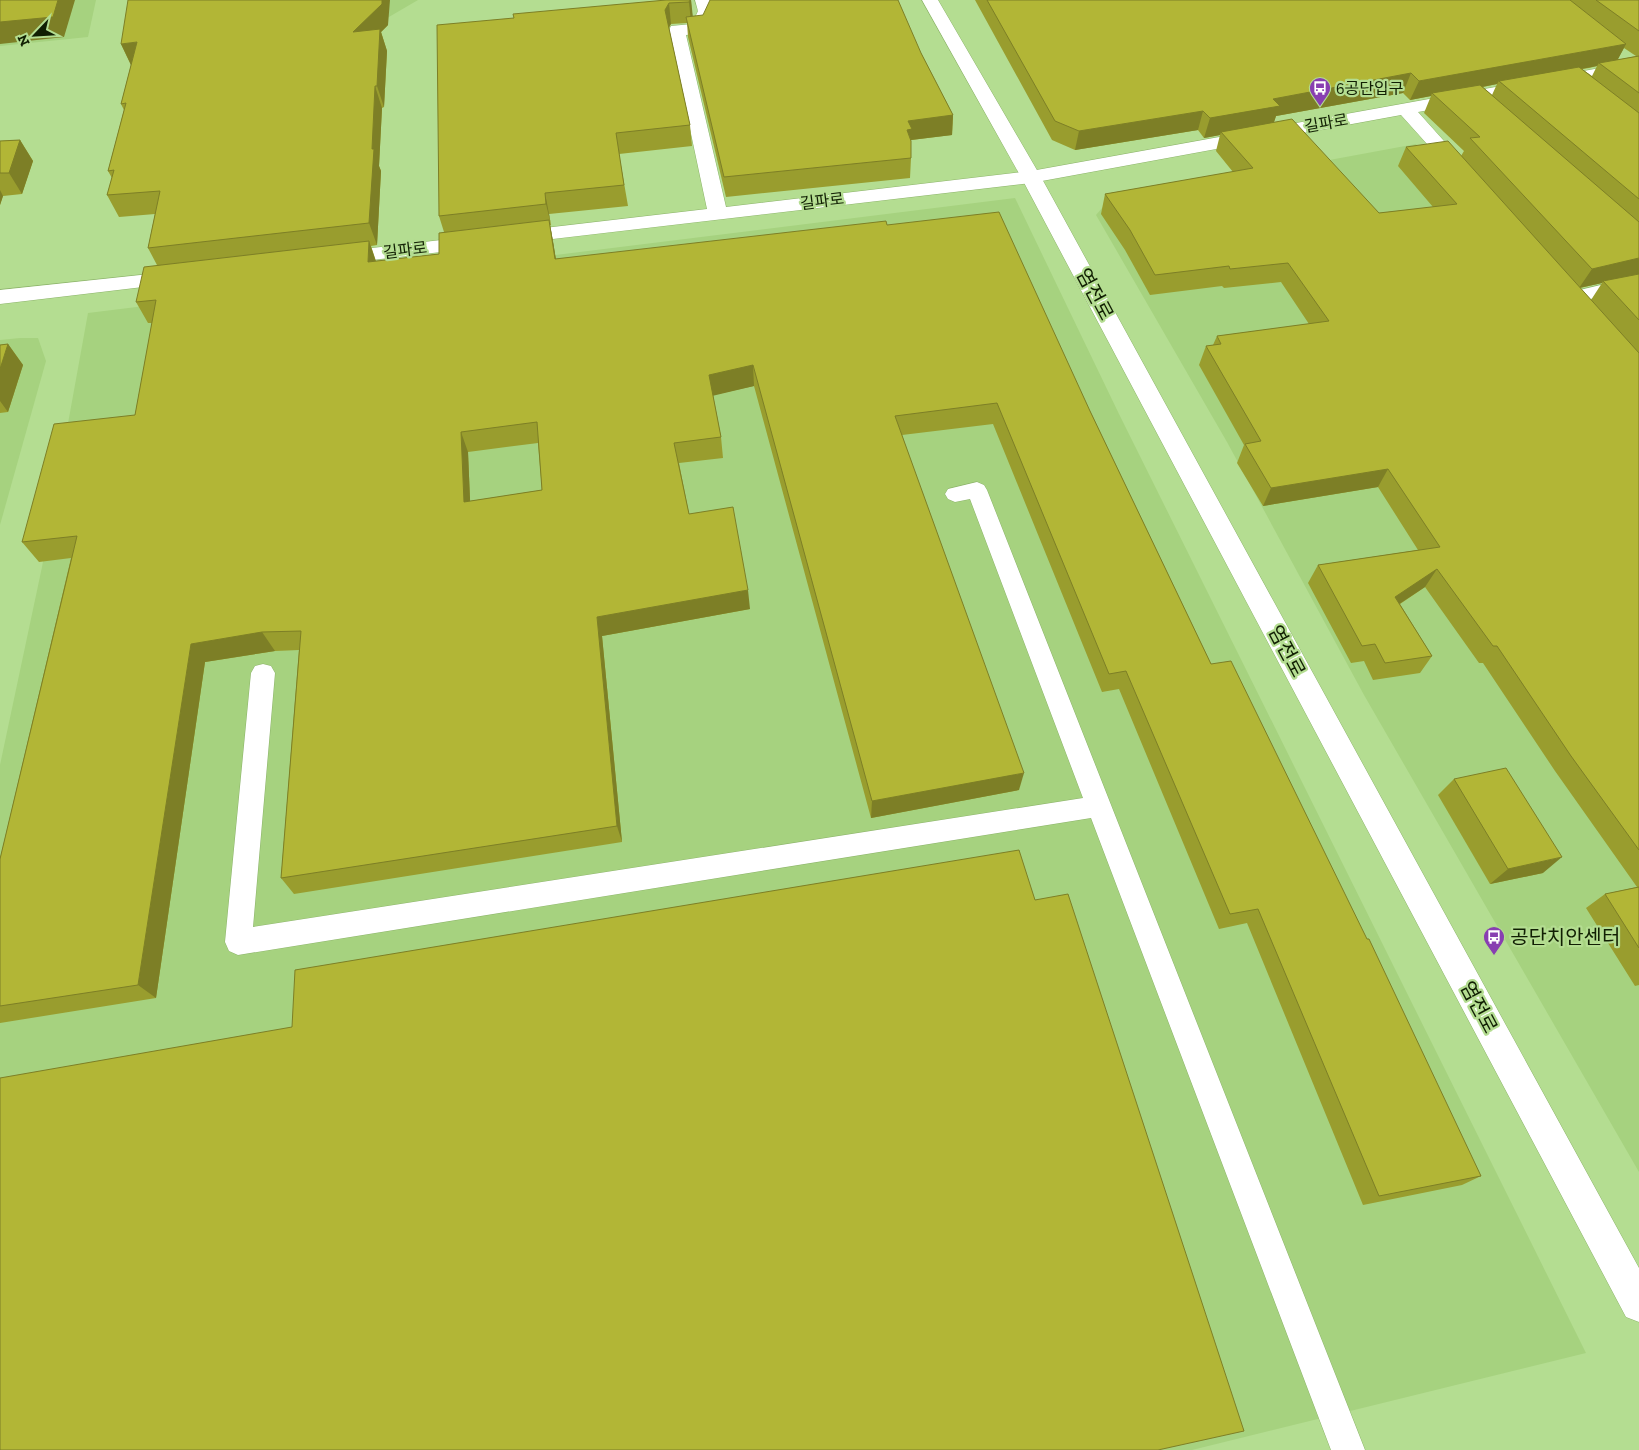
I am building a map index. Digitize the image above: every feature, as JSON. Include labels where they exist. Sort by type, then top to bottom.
[{"type":"street","points":[[703,0],[706,11],[698,29],[677,30],[718,214]]},
{"type":"street","name":"염전로","points":[[930,0],[1032,177],[1639,1304]]},
{"type":"street","points":[[1618,55],[1636,66]]},
{"type":"street","name":"길파로","points":[[315,261],[1032,177],[1405,109],[1481,103],[1579,84],[1636,66]]},
{"type":"street","points":[[1405,109],[1472,182]]},
{"type":"street","points":[[0,297],[197,274]]},
{"type":"lane","points":[[1574,298],[1639,282]]},
{"type":"lane","points":[[955,494],[977,490],[1348,1450]]},
{"type":"lane","points":[[264,673],[238,942],[1099,806]]},
{"type":"shaded area","points":[[0,0],[96,0],[88,37],[0,46]]},
{"type":"shaded area","points":[[315,0],[418,0],[382,21]]},
{"type":"shaded area","points":[[1416,144],[1481,216],[1639,404],[1639,1172],[1364,695],[1227,442],[1096,215],[1108,201]]},
{"type":"shaded area","points":[[1015,198],[1119,414],[1586,1353],[1192,1450],[0,1450],[0,765],[42,567],[88,313]]},
{"type":"shaded area","points":[[38,338],[46,361],[0,525],[0,340]]},
{"type":"building","points":[[0,0],[58,0],[53,17],[0,22]]},
{"type":"building","points":[[128,0],[382,0],[382,4],[353,32],[380,29],[377,86],[375,86],[372,149],[374,149],[369,223],[148,248],[160,191],[107,195],[114,170],[108,171],[126,103],[121,104],[137,42],[121,44]]},
{"type":"building","points":[[666,0],[690,0],[689,2],[669,3],[665,10],[690,125],[616,133],[624,185],[545,193],[546,204],[439,216],[437,25],[514,18],[513,14]]},
{"type":"building","points":[[710,0],[898,0],[921,53],[953,115],[908,121],[912,129],[907,130],[911,141],[911,158],[724,177],[686,17],[703,15]]},
{"type":"building","points":[[987,0],[1570,0],[1626,44],[1419,81],[1411,73],[1273,99],[1280,106],[1210,118],[1203,111],[1079,131],[1055,121]]},
{"type":"building","points":[[1596,0],[1639,0],[1639,31]]},
{"type":"building","points":[[1639,56],[1639,93],[1599,63]]},
{"type":"building","points":[[1579,67],[1639,113],[1639,199],[1499,81]]},
{"type":"building","points":[[1480,85],[1639,222],[1639,258],[1592,269],[1470,138],[1480,137],[1432,93]]},
{"type":"building","points":[[1292,119],[1379,213],[1457,204],[1406,147],[1448,141],[1639,353],[1639,850],[1571,756],[1497,646],[1493,646],[1437,569],[1395,597],[1432,656],[1385,663],[1375,644],[1362,646],[1318,565],[1440,547],[1388,469],[1271,488],[1245,444],[1261,441],[1206,346],[1221,344],[1217,336],[1329,321],[1288,263],[1230,269],[1229,266],[1155,275],[1130,230],[1105,194],[1253,168],[1221,132]]},
{"type":"building","points":[[20,140],[9,173],[0,173],[0,141]]},
{"type":"building","points":[[999,212],[1090,411],[1211,664],[1231,661],[1367,939],[1369,939],[1481,1176],[1379,1196],[1258,909],[1230,914],[1126,671],[1109,674],[997,403],[895,416],[1024,773],[872,801],[753,365],[709,375],[721,437],[674,443],[689,514],[733,507],[748,590],[597,617],[617,826],[281,878],[301,631],[262,632],[191,644],[138,985],[0,1006],[0,859],[77,536],[22,542],[54,424],[135,415],[156,300],[136,302],[144,267],[369,241],[368,262],[439,254],[439,233],[549,220],[555,259],[886,221],[887,225]],"holes":[[[537,422],[542,490],[464,502],[461,432]]]},
{"type":"building","points":[[1639,274],[1639,320],[1603,281]]},
{"type":"building","points":[[8,344],[0,369],[0,345]]},
{"type":"building","points":[[1506,768],[1562,857],[1508,869],[1454,779]]},
{"type":"building","points":[[1019,850],[1035,900],[1068,894],[1244,1431],[1158,1450],[0,1450],[0,1078],[292,1027],[295,970]]},
{"type":"building","points":[[1639,887],[1639,948],[1605,894]]},
{"type":"place","name":"6공단입구","points":[[1320,107]]},
{"type":"place","name":"공단치안센터","points":[[1494,956]]}]
